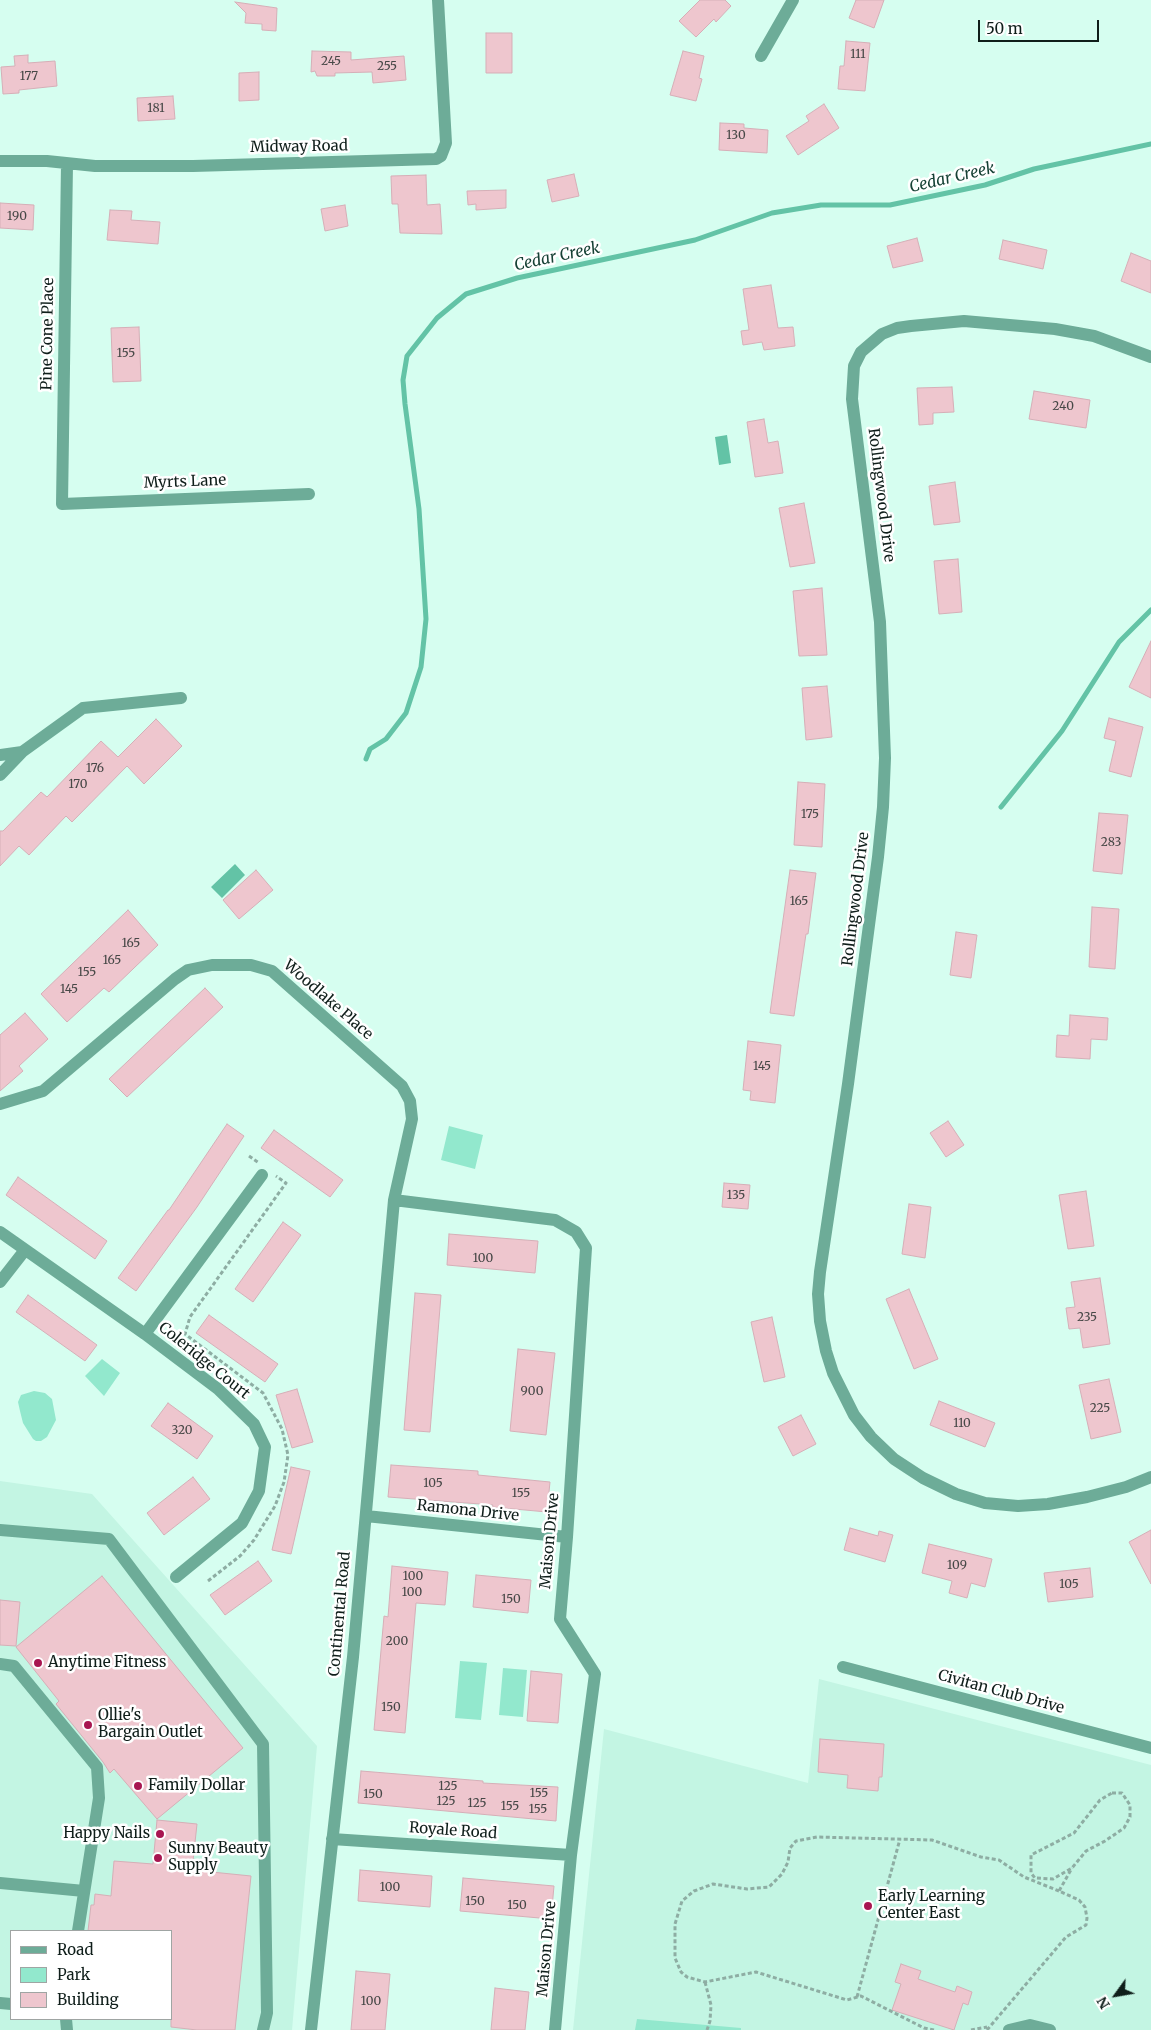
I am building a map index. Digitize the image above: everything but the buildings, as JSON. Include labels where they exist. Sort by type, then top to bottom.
[{"type":"street","name":"Midway Road","points":[[0,161],[31,160],[67,164],[203,166],[436,159],[441,156],[446,143],[438,0]]},
{"type":"street","points":[[761,56],[793,0]]},
{"type":"street","name":"Pine Cone Place","points":[[62,504],[67,164]]},
{"type":"street","name":"Rollingwood Drive","points":[[1151,357],[1094,336],[1054,328],[964,321],[897,328],[882,334],[861,352],[854,366],[852,398],[880,622],[885,718],[885,768],[878,857],[818,1294],[820,1320],[826,1351],[836,1380],[854,1415],[871,1437],[894,1459],[923,1478],[956,1494],[985,1502],[1018,1506],[1087,1498],[1126,1487],[1151,1477]]},
{"type":"street","name":"Myrts Lane","points":[[62,504],[309,494]]},
{"type":"street","points":[[0,774],[22,752],[83,708],[181,698]]},
{"type":"street","points":[[0,755],[22,752]]},
{"type":"street","name":"Woodlake Place","points":[[0,1104],[43,1091],[188,970],[212,965],[250,964],[272,971],[402,1086],[410,1101],[412,1119],[394,1200]]},
{"type":"street","points":[[145,1334],[265,1171]]},
{"type":"street","name":"Continental Road","points":[[311,2030],[353,1657],[394,1200]]},
{"type":"street","name":"Maison Drive","points":[[394,1200],[555,1220],[576,1232],[586,1248],[560,1619],[595,1674],[571,1855],[555,2030]]},
{"type":"street","name":"Coleridge Court","points":[[0,1232],[145,1334],[218,1389],[254,1424],[266,1447],[260,1491],[242,1523],[176,1577]]},
{"type":"street","points":[[0,1282],[25,1250]]},
{"type":"street","name":"Ramona Drive","points":[[366,1516],[567,1537]]},
{"type":"street","points":[[0,1530],[109,1540],[263,1744],[267,2013],[264,2030]]},
{"type":"street","points":[[0,1664],[14,1666],[97,1767],[99,1798],[78,1930]]},
{"type":"street","name":"Civitan Club Drive","points":[[843,1667],[1151,1748]]},
{"type":"street","name":"Royale Road","points":[[332,1839],[571,1855]]},
{"type":"street","points":[[0,1882],[84,1891]]},
{"type":"street","points":[[1010,2030],[1030,2025],[1050,2030]]},
{"type":"path","points":[[208,1582],[240,1556],[254,1540],[278,1498],[284,1482],[288,1455],[282,1429],[262,1393],[185,1334],[190,1318],[286,1183],[265,1171],[249,1156]]},
{"type":"path","points":[[1060,1891],[1072,1868],[1086,1851],[1106,1841],[1124,1828],[1130,1817],[1130,1806],[1122,1793],[1112,1793],[1100,1800],[1074,1833],[1031,1855],[1031,1873],[1035,1878],[1054,1879],[1072,1868]]},
{"type":"path","points":[[934,2030],[924,2029],[861,1996],[846,2000],[756,1972],[705,1982],[688,1977],[681,1972],[676,1958],[676,1924],[682,1900],[694,1891],[713,1884],[747,1889],[769,1886],[782,1874],[788,1862],[790,1848],[796,1841],[817,1837],[932,1840],[981,1857],[999,1860],[1024,1877],[1079,1900],[1085,1907],[1086,1925],[1070,1932],[987,2029],[971,2030]]},
{"type":"path","points":[[857,1997],[900,1839]]},
{"type":"path","points":[[705,1982],[711,2006],[710,2021],[706,2030]]},
{"type":"shaded area","points":[[727,435],[731,463],[719,465],[715,437]]},
{"type":"shaded area","points":[[235,864],[245,875],[222,898],[211,887]]},
{"type":"shaded area","points":[[0,1481],[92,1494],[317,1746],[292,2030],[0,2030]]},
{"type":"shaded area","name":"Early Learning Center East","points":[[819,1679],[1151,1765],[1151,2030],[573,2030],[604,1729],[808,1783]]},
{"type":"green space","points":[[449,1126],[483,1135],[475,1169],[441,1160]]},
{"type":"green space","points":[[102,1359],[120,1373],[104,1396],[85,1376]]},
{"type":"green space","points":[[34,1391],[45,1393],[52,1399],[56,1420],[47,1437],[41,1441],[33,1439],[23,1423],[18,1402],[21,1395]]},
{"type":"green space","points":[[460,1661],[487,1663],[481,1720],[455,1718]]},
{"type":"green space","points":[[503,1668],[527,1670],[523,1717],[499,1715]]},
{"type":"green space","points":[[637,2019],[741,2028],[741,2030],[635,2030]]},
{"type":"waterway","name":"Cedar Creek","points":[[366,759],[370,749],[386,739],[406,713],[421,667],[426,619],[419,509],[403,380],[407,356],[437,318],[466,294],[517,278],[695,240],[772,213],[821,205],[890,205],[985,185],[1034,169],[1151,144]]},
{"type":"waterway","points":[[1001,807],[1062,731],[1119,642],[1151,610]]},
{"type":"place","name":"Anytime Fitness","points":[[38,1663]]},
{"type":"place","name":"Ollie's Bargain Outlet","points":[[88,1725]]},
{"type":"place","name":"Family Dollar","points":[[138,1786]]},
{"type":"place","name":"Happy Nails","points":[[160,1834]]},
{"type":"place","name":"Sunny Beauty Supply","points":[[158,1858]]},
{"type":"place","name":"Early Learning Center East","points":[[868,1906]]}]
